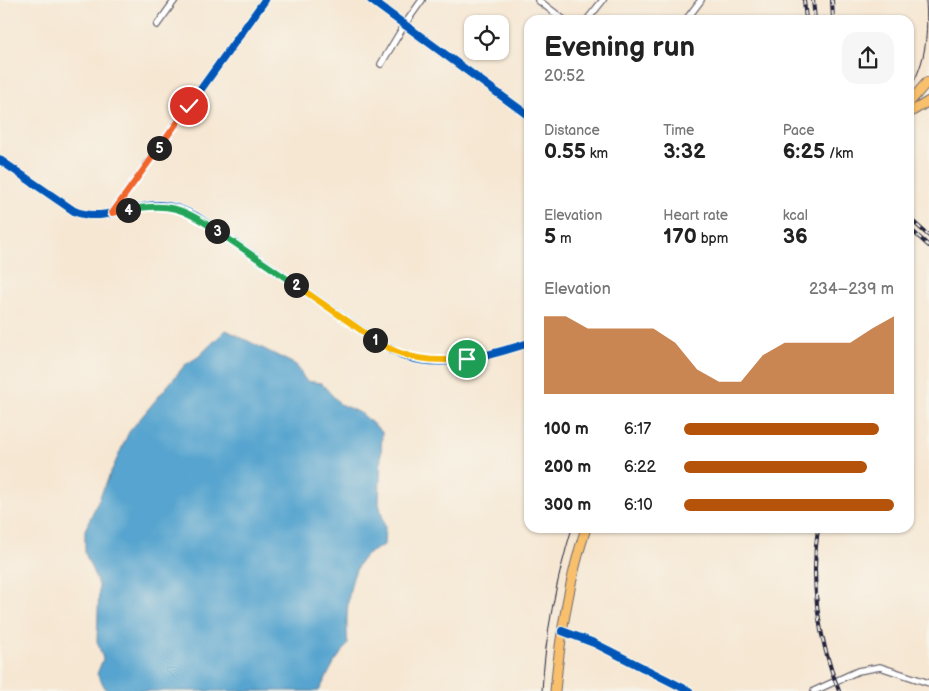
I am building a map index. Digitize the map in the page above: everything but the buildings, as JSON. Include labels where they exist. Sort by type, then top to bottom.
[{"type":"main road","points":[[914,98],[928,83]]},
{"type":"main road","points":[[914,110],[929,101]]},
{"type":"main road","points":[[555,691],[562,631],[584,533]]},
{"type":"street","points":[[157,25],[175,0]]},
{"type":"street","points":[[112,213],[265,0]]},
{"type":"street","points":[[371,0],[524,112]]},
{"type":"street","points":[[381,64],[422,0]]},
{"type":"street","points":[[538,0],[558,15]]},
{"type":"street","points":[[591,15],[603,0]]},
{"type":"street","points":[[690,15],[700,0]]},
{"type":"street","points":[[0,160],[74,211],[84,215],[112,213],[158,205],[177,207],[196,216],[383,345],[408,357],[438,361],[467,359],[524,344]]},
{"type":"street","points":[[562,631],[594,643],[689,691]]},
{"type":"street","points":[[814,691],[858,671],[880,667],[929,683]]},
{"type":"water","points":[[226,330],[296,365],[306,381],[321,383],[340,404],[362,414],[382,432],[379,503],[385,527],[384,545],[367,554],[355,572],[347,609],[348,644],[334,663],[319,691],[107,691],[97,674],[103,659],[97,641],[99,586],[85,553],[85,530],[129,432],[185,365],[198,357]]},
{"type":"tram line","points":[[914,81],[920,68],[925,46],[927,24],[926,0]]},
{"type":"tram line","points":[[542,691],[552,609],[571,533]]},
{"type":"railway","points":[[804,0],[806,15]]},
{"type":"railway","points":[[813,0],[814,15]]},
{"type":"railway","points":[[832,0],[833,15]]},
{"type":"railway","points":[[914,222],[929,236]]},
{"type":"railway","points":[[914,232],[929,246]]},
{"type":"railway","points":[[818,533],[815,570],[818,611],[826,651],[839,691]]},
{"type":"cycle path","points":[[112,213],[265,0]]},
{"type":"cycle path","points":[[371,0],[524,112]]},
{"type":"cycle path","points":[[0,160],[74,211],[84,214],[105,214],[164,205],[196,216],[383,345],[407,357],[437,362],[453,361],[484,356],[524,344]]},
{"type":"cycle path","points":[[562,631],[594,643],[689,691]]},
{"type":"route","points":[[189,106],[112,213],[158,205],[177,207],[196,216],[383,345],[408,357],[438,361],[467,359]]}]
